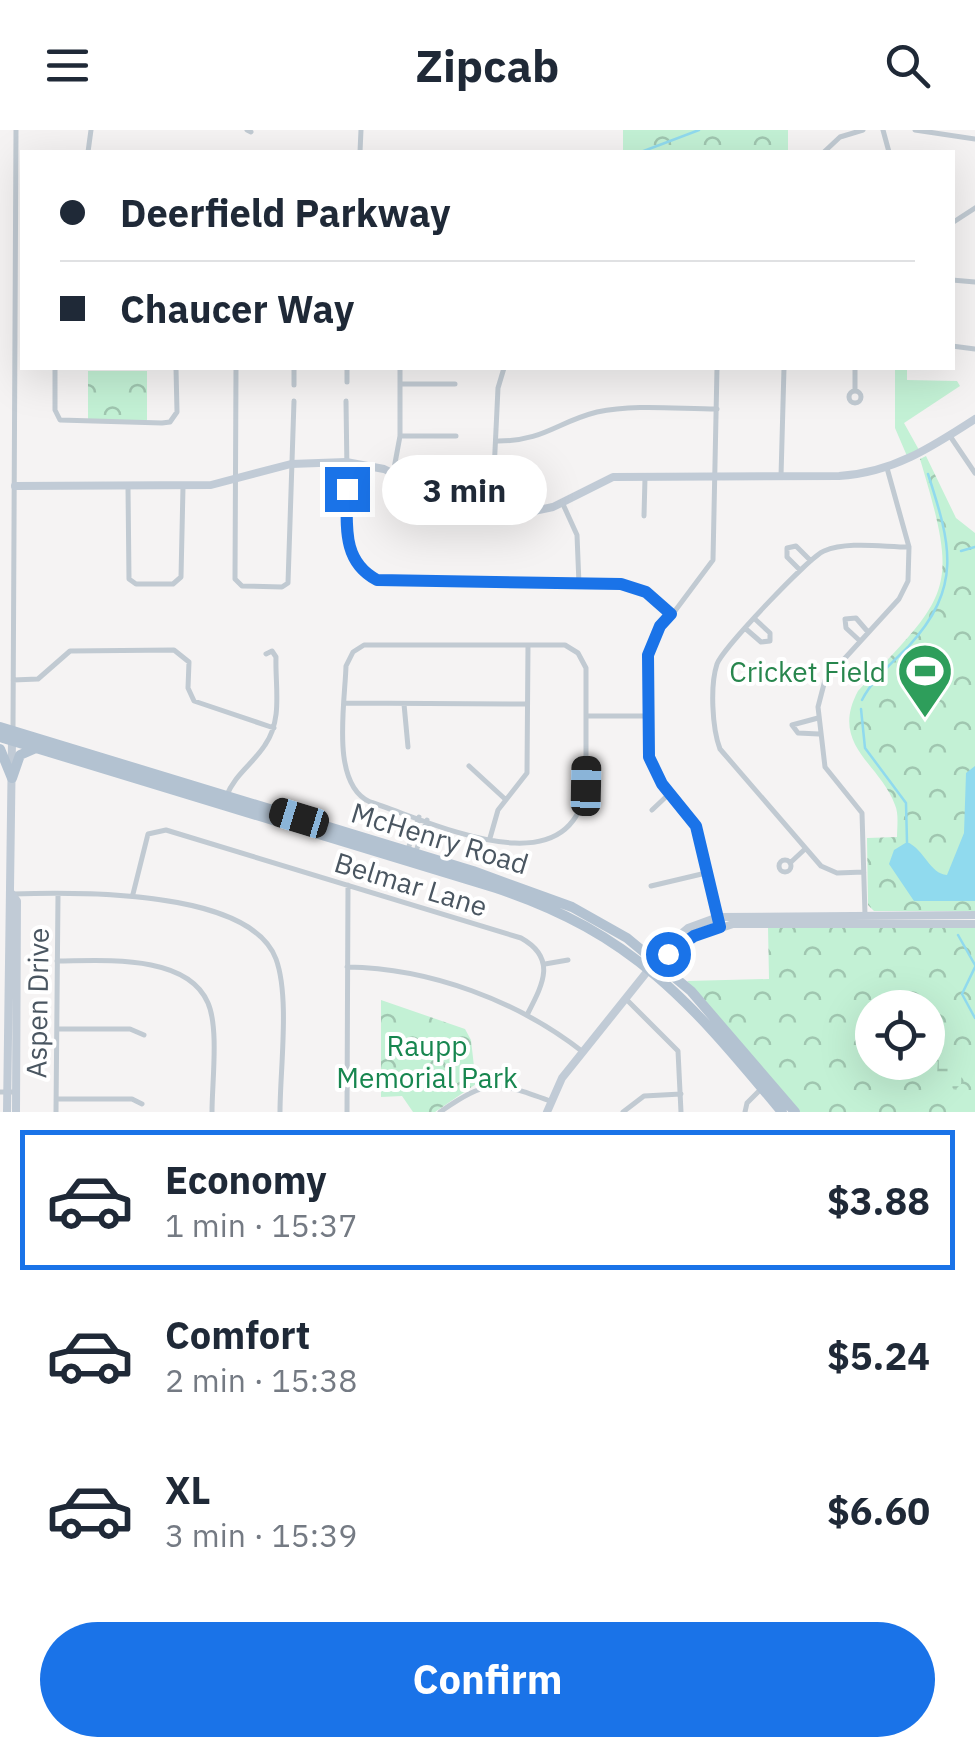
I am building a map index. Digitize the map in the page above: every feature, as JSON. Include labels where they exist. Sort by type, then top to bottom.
[{"type":"main road","name":"McHenry Road","points":[[0,727],[36,748],[225,800]]},
{"type":"main road","name":"McHenry Road","points":[[0,737],[12,736],[555,899],[605,924],[709,1010],[796,1112]]},
{"type":"main road","points":[[12,778],[20,755],[36,748]]},
{"type":"main road","points":[[0,749],[12,778]]},
{"type":"main road","name":"McHenry Road","points":[[655,963],[782,1112]]},
{"type":"street","points":[[7,1112],[8,901],[12,894],[13,818],[16,130]]},
{"type":"street","points":[[826,150],[840,137],[863,130]]},
{"type":"street","points":[[915,130],[975,139]]},
{"type":"street","points":[[55,370],[60,420],[148,423],[174,418],[176,370]]},
{"type":"street","points":[[236,370],[235,579],[242,586],[282,587],[290,576],[294,402]]},
{"type":"street","points":[[294,370],[294,384]]},
{"type":"street","points":[[347,370],[347,382]]},
{"type":"street","points":[[393,474],[400,436],[400,370]]},
{"type":"street","points":[[492,516],[498,388],[503,370]]},
{"type":"street","points":[[717,370],[713,560],[707,573],[660,626],[648,655],[648,716],[649,757],[696,826],[719,922]]},
{"type":"street","points":[[781,476],[784,370]]},
{"type":"street","points":[[855,370],[856,391]]},
{"type":"street","points":[[400,384],[456,384]]},
{"type":"street","points":[[346,401],[349,549],[370,576],[392,582],[630,585],[671,614]]},
{"type":"street","points":[[498,440],[530,440],[578,418],[616,409],[716,410]]},
{"type":"street","points":[[16,486],[183,487],[236,480],[291,464],[346,462],[393,474],[492,516],[527,514],[562,502],[602,480],[644,476],[854,476],[917,456],[975,418]]},
{"type":"street","points":[[400,436],[456,436]]},
{"type":"street","points":[[950,436],[975,474]]},
{"type":"street","points":[[865,915],[862,813],[825,767],[818,718],[825,680],[908,581],[909,547],[887,468]]},
{"type":"street","points":[[644,476],[644,516]]},
{"type":"street","points":[[128,486],[129,579],[136,584],[180,581],[183,487]]},
{"type":"street","points":[[423,489],[413,510],[416,517],[423,517],[436,495]]},
{"type":"street","points":[[562,502],[577,536],[579,584]]},
{"type":"street","points":[[800,570],[787,557],[787,548],[796,546],[810,560]]},
{"type":"street","points":[[864,872],[828,870],[805,849],[716,740],[717,663],[810,560],[839,548],[909,547]]},
{"type":"street","points":[[860,641],[846,628],[848,617],[856,618],[868,632]]},
{"type":"street","points":[[746,629],[761,642],[770,641],[770,633],[755,619]]},
{"type":"street","points":[[364,645],[528,645],[565,645],[584,659],[584,803],[568,829],[530,846],[490,838],[364,800],[348,785],[346,666],[353,652],[364,645]]},
{"type":"street","points":[[490,838],[505,800],[527,772],[528,645]]},
{"type":"street","points":[[13,680],[38,679],[62,656],[77,650],[174,650],[188,660],[188,688],[194,702],[274,728]]},
{"type":"street","points":[[225,800],[235,776],[264,747],[274,728],[276,665]]},
{"type":"street","points":[[346,703],[527,704]]},
{"type":"street","points":[[404,704],[408,747]]},
{"type":"street","points":[[587,716],[648,716]]},
{"type":"street","points":[[818,718],[797,720],[792,728],[798,734],[819,734]]},
{"type":"street","points":[[469,766],[505,800]]},
{"type":"street","points":[[652,810],[670,793]]},
{"type":"street","points":[[0,818],[13,818]]},
{"type":"street","points":[[410,857],[419,818]]},
{"type":"street","points":[[410,857],[427,820]]},
{"type":"street","name":"Belmar Lane","points":[[134,894],[146,838],[161,830],[521,938],[537,949],[545,964]]},
{"type":"street","points":[[790,863],[805,849]]},
{"type":"street","points":[[651,886],[708,872]]},
{"type":"street","points":[[347,1112],[348,885]]},
{"type":"street","points":[[12,894],[134,894],[238,922],[268,944],[280,978],[280,1112]]},
{"type":"street","name":"Aspen Drive","points":[[56,1112],[58,894]]},
{"type":"street","points":[[547,1112],[550,1101],[583,1052],[688,928],[719,922],[865,915],[975,915]]},
{"type":"street","points":[[719,922],[975,924]]},
{"type":"street","points":[[528,1013],[546,975],[545,964],[568,960]]},
{"type":"street","points":[[58,961],[140,962],[194,984],[212,1016],[212,1112]]},
{"type":"street","points":[[347,967],[390,969],[528,1013],[583,1052]]},
{"type":"street","points":[[626,999],[678,1051],[681,1112]]},
{"type":"street","points":[[57,1030],[130,1029],[144,1035]]},
{"type":"street","points":[[440,1112],[473,1089],[493,1084],[550,1101]]},
{"type":"street","points":[[745,1112],[747,1103],[762,1088]]},
{"type":"street","points":[[623,1112],[644,1096],[681,1094]]},
{"type":"street","points":[[8,1096],[16,1112]]},
{"type":"street","points":[[56,1099],[132,1099],[142,1104]]},
{"type":"green space","points":[[623,130],[788,130],[788,150],[623,150]]},
{"type":"green space","points":[[895,370],[907,370],[907,380],[957,381],[960,386],[904,423],[919,450],[907,456],[895,428]]},
{"type":"green space","points":[[88,371],[147,371],[147,420],[88,420]]},
{"type":"green space","points":[[926,456],[956,518],[975,533],[975,911],[874,911],[868,905],[867,838],[897,837],[897,812],[888,790],[853,740],[849,726],[858,691],[913,632],[939,588],[940,538],[920,459]]},
{"type":"green space","points":[[768,927],[975,927],[975,1112],[799,1112],[687,981],[769,979]]},
{"type":"green space","name":"Raupp Memorial Park","points":[[381,1000],[465,1029],[471,1040],[476,1084],[435,1112],[413,1112],[402,1096],[381,1097]]},
{"type":"green space","points":[[945,1050],[964,1081],[955,1090],[942,1080]]},
{"type":"water","points":[[975,766],[975,901],[914,901],[889,864],[894,850],[907,842],[936,870],[947,875],[964,833],[966,773]]},
{"type":"waterway","points":[[646,150],[699,130]]},
{"type":"waterway","points":[[862,700],[926,625],[945,585],[946,544],[928,474]]},
{"type":"waterway","points":[[961,551],[975,547]]},
{"type":"waterway","points":[[861,709],[865,748],[906,803],[907,842]]},
{"type":"waterway","points":[[958,935],[975,965]]},
{"type":"waterway","points":[[975,967],[962,994],[975,1018]]},
{"type":"place","name":"Cricket Field","points":[[925,720]]},
{"type":"route","points":[[347,489],[349,549],[360,569],[377,580],[630,585],[646,592],[671,614],[660,626],[648,655],[649,757],[662,784],[696,826],[720,927],[694,936],[668,954]]}]
